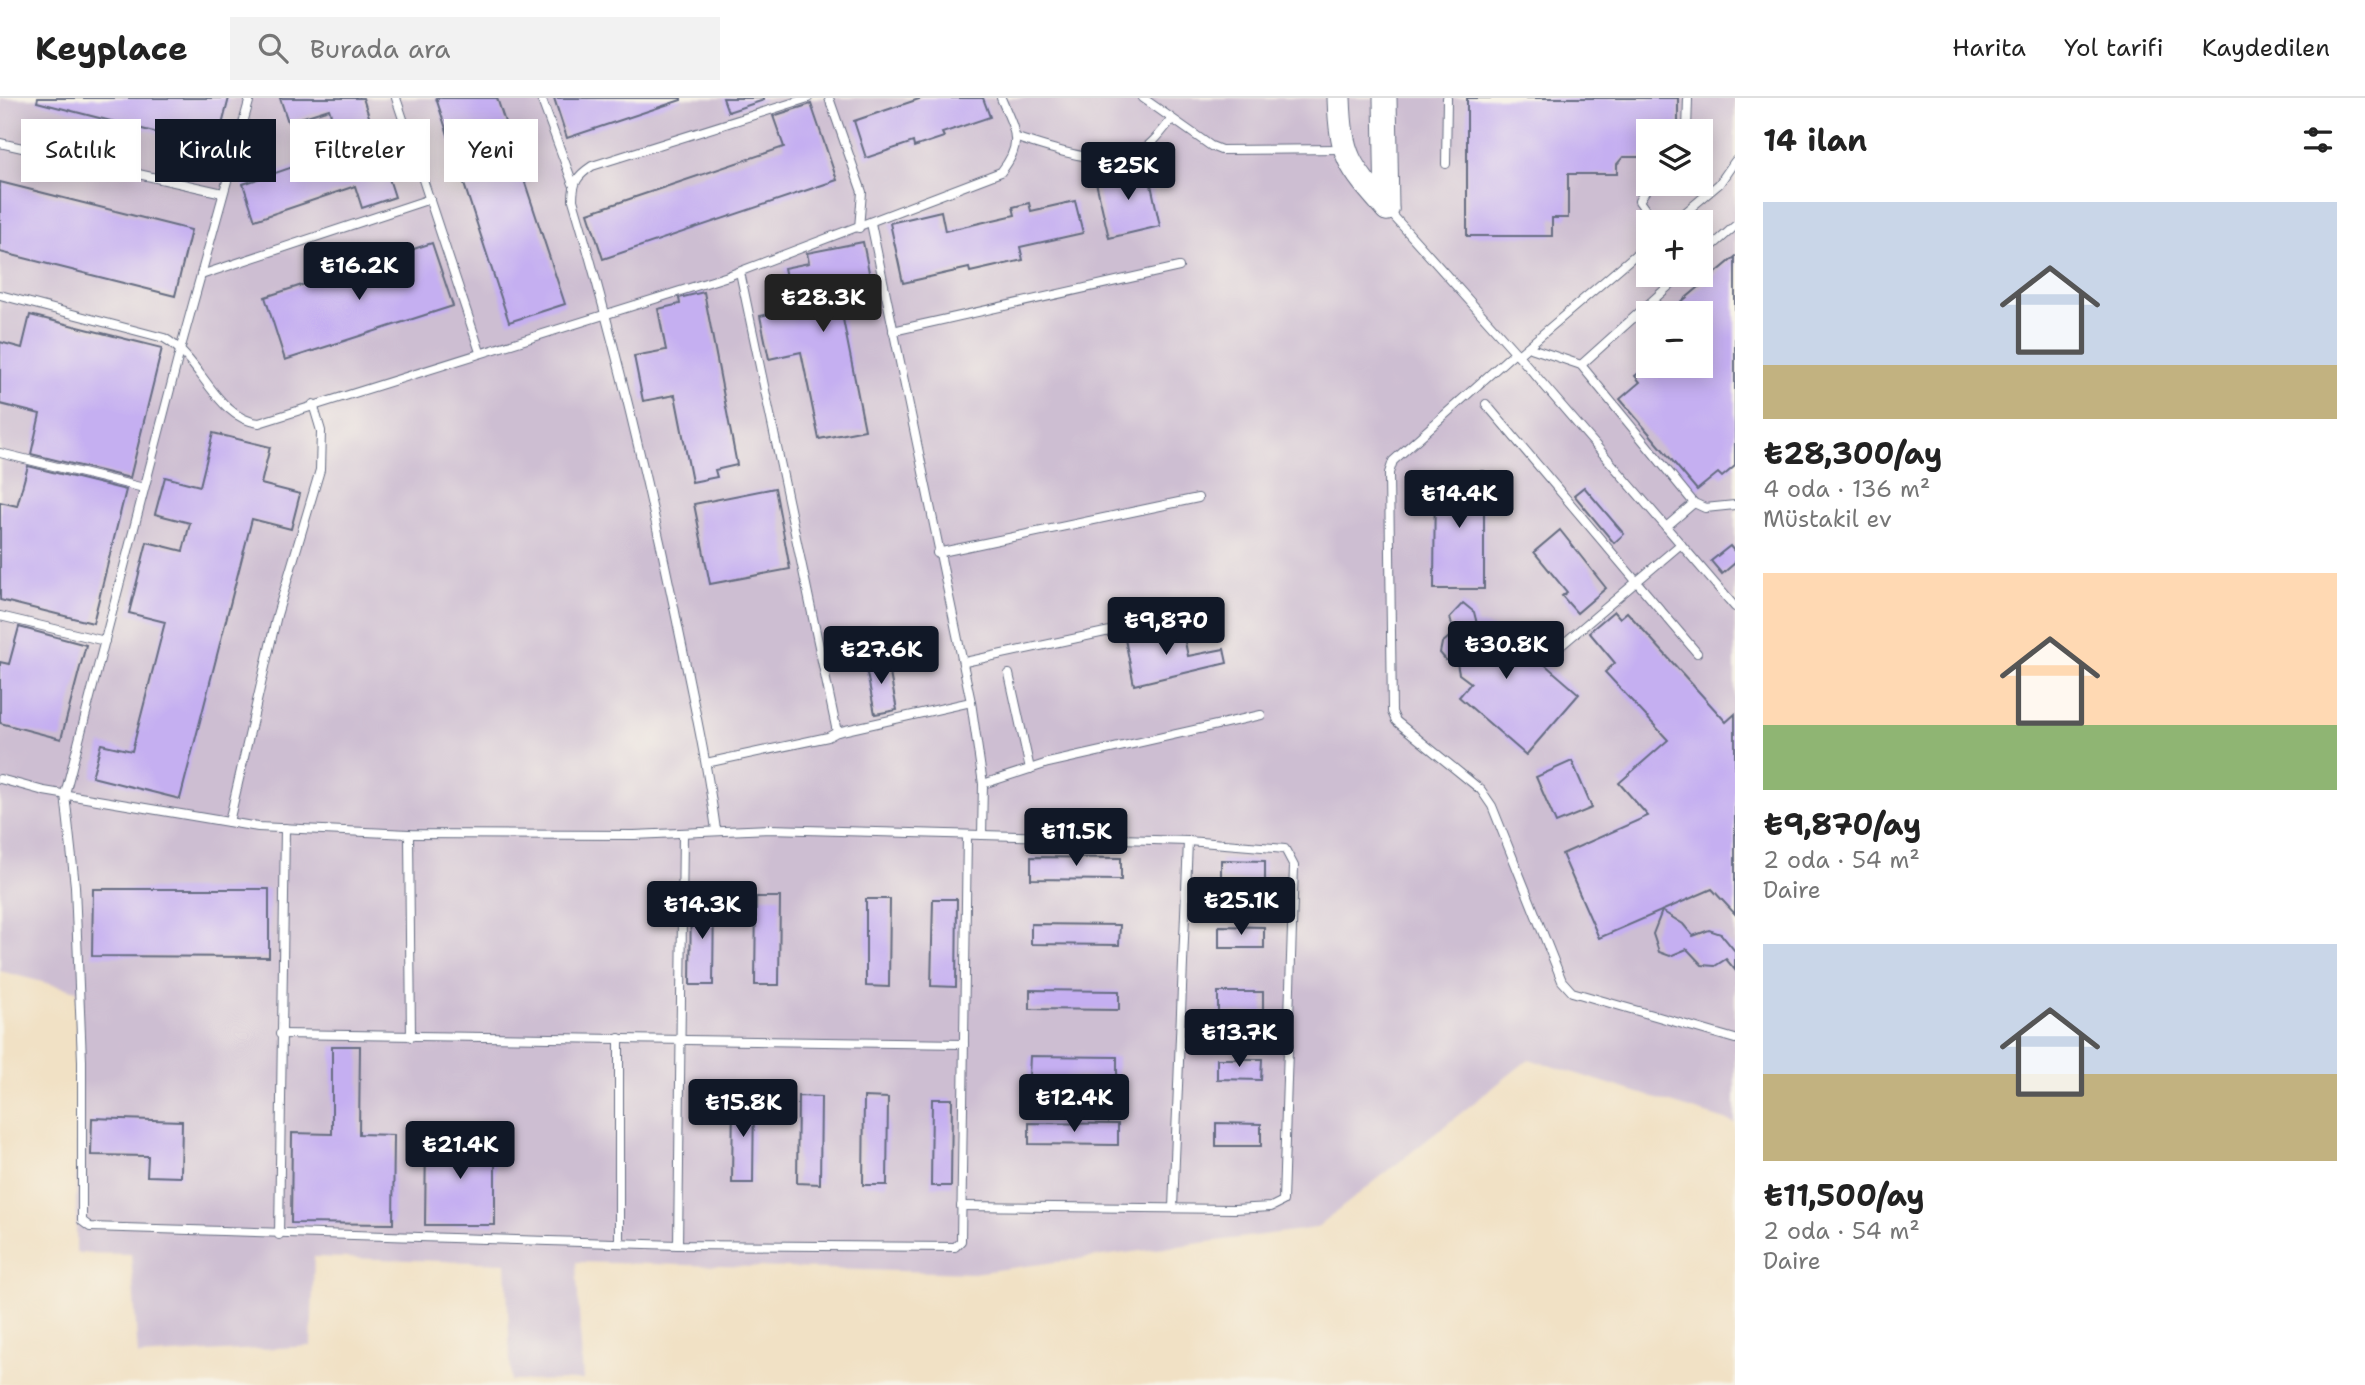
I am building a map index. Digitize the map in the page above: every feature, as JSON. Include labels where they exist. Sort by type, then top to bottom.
[{"type":"street","points":[[1339,98],[1340,136],[1351,167],[1387,209]]},
{"type":"street","points":[[1385,98],[1387,209]]},
{"type":"lane","points":[[250,98],[181,348],[65,794],[75,886],[82,1061],[82,1221],[90,1227],[279,1235],[678,1245],[955,1247],[961,1241],[967,835]]},
{"type":"lane","points":[[396,98],[480,352]]},
{"type":"lane","points":[[541,98],[573,184],[573,200],[607,312],[642,453],[706,763],[716,831]]},
{"type":"lane","points":[[573,184],[578,175],[592,166],[808,98]]},
{"type":"lane","points":[[830,98],[862,192],[859,228]]},
{"type":"lane","points":[[0,295],[164,338],[181,348],[234,416],[259,423],[740,272],[1001,172],[1013,157],[1017,138],[1001,98]]},
{"type":"lane","points":[[1143,98],[1221,150],[1345,149]]},
{"type":"lane","points":[[1446,163],[1447,98]]},
{"type":"lane","points":[[1687,119],[1688,98]]},
{"type":"lane","points":[[1017,138],[1079,156],[1110,158],[1144,150],[1172,119]]},
{"type":"lane","points":[[0,143],[223,193]]},
{"type":"lane","points":[[1688,210],[1719,184],[1735,161]]},
{"type":"lane","points":[[201,275],[430,199]]},
{"type":"lane","points":[[1387,209],[1517,353],[1735,607]]},
{"type":"lane","points":[[871,223],[937,553],[965,662],[983,784],[982,835]]},
{"type":"lane","points":[[1713,245],[1735,226]]},
{"type":"lane","points":[[1636,254],[1393,461],[1389,473],[1392,712],[1396,721],[1480,790],[1492,806],[1562,981],[1572,992],[1735,1039]]},
{"type":"lane","points":[[893,331],[1179,267]]},
{"type":"lane","points":[[740,272],[836,732]]},
{"type":"lane","points":[[1581,365],[1668,287]]},
{"type":"lane","points":[[1528,347],[1581,365],[1694,503],[1705,508],[1735,505]]},
{"type":"lane","points":[[229,822],[276,615],[320,470],[321,431],[313,404]]},
{"type":"lane","points":[[1486,404],[1697,653]]},
{"type":"lane","points":[[0,453],[144,488]]},
{"type":"lane","points":[[937,553],[1198,498]]},
{"type":"lane","points":[[1666,527],[1694,503]]},
{"type":"lane","points":[[1563,644],[1681,544]]},
{"type":"lane","points":[[965,662],[1203,611]]},
{"type":"lane","points":[[0,616],[105,641]]},
{"type":"lane","points":[[1009,674],[1030,769]]},
{"type":"lane","points":[[706,763],[971,702]]},
{"type":"lane","points":[[983,784],[1030,769],[1261,715]]},
{"type":"lane","points":[[0,779],[65,794],[229,822],[285,828],[409,834],[683,834],[770,829],[1280,846],[1293,861],[1285,1198],[1281,1204],[1271,1208],[961,1206]]},
{"type":"lane","points":[[279,1235],[285,828]]},
{"type":"lane","points":[[409,834],[411,1037]]},
{"type":"lane","points":[[678,1245],[683,834]]},
{"type":"lane","points":[[1172,1208],[1188,841]]},
{"type":"lane","points":[[281,1034],[964,1044]]},
{"type":"lane","points":[[619,1038],[619,1242]]},
{"type":"shaded area","points":[[0,98],[1735,98],[1735,1123],[1529,1059],[1316,1228],[973,1273],[576,1262],[583,1380],[511,1381],[506,1263],[314,1257],[311,1346],[138,1356],[131,1254],[76,1253],[77,991],[0,971]]},
{"type":"building","points":[[38,98],[229,98],[224,119],[155,119],[155,132],[141,129],[141,119],[103,119],[37,102]]},
{"type":"building","points":[[280,98],[363,98],[370,119],[332,119],[329,109],[290,119],[288,122]]},
{"type":"building","points":[[436,98],[497,98],[504,119],[444,119],[444,123]]},
{"type":"building","points":[[554,98],[681,98],[681,100],[567,138]]},
{"type":"building","points":[[723,98],[764,98],[764,100],[728,112]]},
{"type":"building","points":[[922,98],[983,98],[990,117],[942,133],[944,137],[914,147],[913,142],[866,158],[854,121]]},
{"type":"building","points":[[1467,98],[1678,98],[1678,119],[1636,119],[1636,157],[1623,157],[1617,164],[1617,174],[1568,174],[1568,218],[1552,218],[1552,236],[1467,236]]},
{"type":"building","points":[[811,104],[837,180],[603,259],[588,213],[784,147],[773,116]]},
{"type":"building","points":[[1147,166],[1160,226],[1109,238],[1095,178]]},
{"type":"building","points":[[290,168],[290,182],[390,182],[395,197],[362,208],[355,186],[255,220],[243,184],[276,182],[276,173]]},
{"type":"building","points":[[0,182],[191,230],[175,296],[0,252]]},
{"type":"building","points":[[463,182],[525,182],[565,304],[509,322]]},
{"type":"building","points":[[1075,201],[1083,233],[1020,247],[1023,260],[970,272],[969,268],[903,283],[890,223],[941,211],[945,231],[1015,215],[1013,207],[1029,203],[1031,211]]},
{"type":"building","points":[[863,242],[872,287],[838,294],[865,430],[819,439],[801,352],[769,359],[760,316],[793,309],[784,268],[809,263],[807,253]]},
{"type":"building","points":[[432,243],[453,306],[285,360],[265,297]]},
{"type":"building","points":[[1735,257],[1735,466],[1722,477],[1718,473],[1697,490],[1620,399],[1640,382],[1637,378],[1713,378],[1713,301],[1682,301],[1699,287],[1713,287],[1713,275]]},
{"type":"building","points":[[704,292],[737,465],[715,470],[717,477],[692,482],[675,395],[643,401],[634,356],[666,350],[658,309],[680,304],[679,298]]},
{"type":"building","points":[[30,315],[162,348],[130,478],[31,454],[40,414],[0,404],[0,342],[22,348]]},
{"type":"building","points":[[213,433],[270,447],[261,484],[300,494],[291,529],[252,519],[180,799],[92,777],[101,744],[132,751],[165,622],[129,613],[147,542],[183,551],[190,523],[155,514],[165,477],[200,486]]},
{"type":"building","points":[[28,466],[126,490],[93,623],[0,600],[0,502],[17,506]]},
{"type":"building","points":[[1435,471],[1484,471],[1484,589],[1434,589]]},
{"type":"building","points":[[1584,487],[1624,534],[1614,543],[1574,495]]},
{"type":"building","points":[[775,488],[790,569],[710,584],[694,504]]},
{"type":"building","points":[[1560,530],[1606,588],[1577,613],[1562,596],[1567,592],[1534,552]]},
{"type":"building","points":[[1730,546],[1735,552],[1735,563],[1722,574],[1711,561]]},
{"type":"building","points":[[1463,603],[1474,612],[1477,624],[1493,628],[1504,645],[1512,636],[1579,694],[1526,755],[1459,697],[1471,683],[1459,674],[1457,663],[1446,660],[1440,653],[1442,643],[1454,633],[1450,617]]},
{"type":"building","points":[[1614,611],[1620,618],[1627,612],[1726,722],[1735,714],[1735,914],[1712,889],[1599,938],[1562,854],[1648,816],[1619,783],[1668,740],[1605,672],[1615,663],[1589,632]]},
{"type":"building","points":[[19,627],[86,645],[61,739],[0,723],[0,662],[9,664]]},
{"type":"building","points":[[1182,628],[1188,656],[1224,649],[1227,663],[1134,685],[1125,639]]},
{"type":"building","points":[[887,658],[897,710],[875,714],[865,663]]},
{"type":"building","points":[[1572,761],[1592,808],[1556,823],[1536,777]]},
{"type":"building","points":[[1031,857],[1121,858],[1121,880],[1031,879]]},
{"type":"building","points":[[1221,860],[1265,861],[1265,881],[1221,880]]},
{"type":"building","points":[[93,889],[269,889],[269,957],[92,956]]},
{"type":"building","points":[[691,897],[714,897],[713,985],[690,985]]},
{"type":"building","points":[[756,897],[780,897],[779,985],[755,985]]},
{"type":"building","points":[[866,899],[890,899],[889,987],[866,986]]},
{"type":"building","points":[[933,899],[957,899],[956,987],[931,986]]},
{"type":"building","points":[[1662,911],[1683,924],[1693,936],[1709,930],[1721,934],[1735,951],[1735,970],[1726,959],[1715,966],[1702,965],[1687,949],[1670,956],[1659,952],[1653,934]]},
{"type":"building","points":[[1031,924],[1120,925],[1119,945],[1031,944]]},
{"type":"building","points":[[1219,926],[1264,927],[1264,948],[1219,948]]},
{"type":"building","points":[[1030,990],[1119,991],[1119,1010],[1030,1009]]},
{"type":"building","points":[[1218,992],[1263,992],[1263,1013],[1218,1012]]},
{"type":"building","points":[[332,1046],[360,1046],[359,1134],[394,1135],[393,1224],[291,1223],[292,1133],[332,1134]]},
{"type":"building","points":[[1030,1056],[1117,1057],[1117,1078],[1029,1077]]},
{"type":"building","points":[[1217,1059],[1262,1059],[1261,1080],[1217,1079]]},
{"type":"building","points":[[733,1095],[754,1096],[753,1183],[732,1183]]},
{"type":"building","points":[[798,1096],[821,1097],[820,1184],[797,1183]]},
{"type":"building","points":[[864,1097],[888,1098],[887,1185],[863,1185]]},
{"type":"building","points":[[932,1099],[952,1099],[951,1186],[931,1186]]},
{"type":"building","points":[[92,1118],[182,1121],[181,1177],[147,1176],[148,1156],[91,1155]]},
{"type":"building","points":[[1029,1123],[1118,1124],[1118,1145],[1029,1144]]},
{"type":"building","points":[[1216,1123],[1261,1124],[1261,1146],[1216,1146]]},
{"type":"building","points":[[426,1136],[495,1137],[495,1225],[425,1225]]}]
